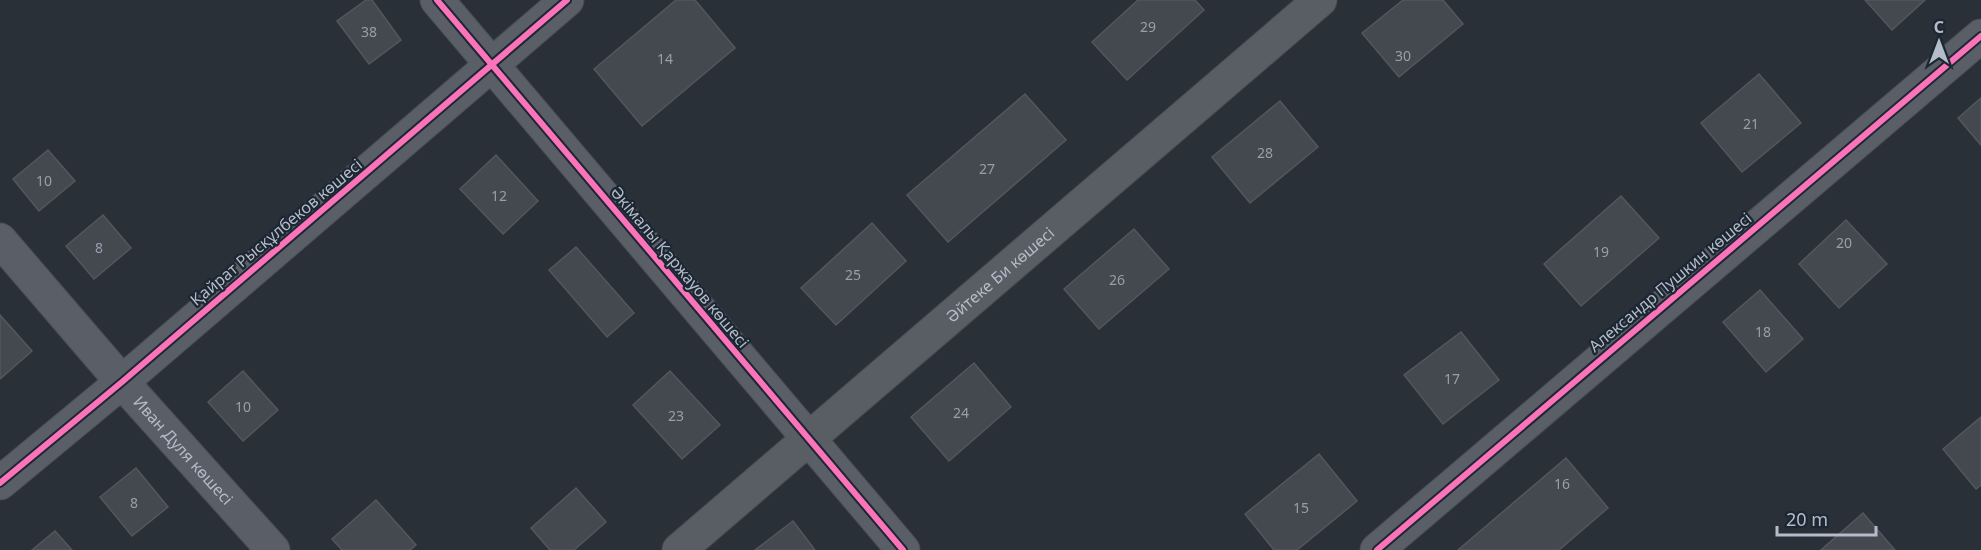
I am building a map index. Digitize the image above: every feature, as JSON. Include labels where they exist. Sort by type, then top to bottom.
[{"type":"main road","name":"Әйтеке Би көшесі","points":[[679,550],[1320,0]]},
{"type":"street","name":"Әкімалы Қаржауов көшесі","points":[[437,0],[903,550]]},
{"type":"street","name":"Қайрат Рысқұлбеков көшесі","points":[[0,483],[567,0]]},
{"type":"street","name":"Александр Пушкин көшесі","points":[[1377,550],[1981,36]]},
{"type":"street","name":"Иван Дуля көшесі","points":[[0,240],[273,550]]},
{"type":"building","points":[[366,0],[372,0],[401,40],[369,64],[337,21]]},
{"type":"building","points":[[676,0],[695,0],[735,48],[642,126],[594,69]]},
{"type":"building","points":[[1138,0],[1195,0],[1204,10],[1127,80],[1092,42]]},
{"type":"building","points":[[1403,0],[1443,0],[1463,24],[1399,77],[1362,33]]},
{"type":"building","points":[[1865,0],[1925,0],[1892,30]]},
{"type":"building","points":[[1759,74],[1801,123],[1742,172],[1701,123]]},
{"type":"building","points":[[1025,94],[1066,140],[948,242],[907,195]]},
{"type":"building","points":[[1981,98],[1981,145],[1958,118]]},
{"type":"building","points":[[1280,101],[1318,147],[1250,203],[1212,157]]},
{"type":"building","points":[[48,150],[75,181],[39,211],[13,179]]},
{"type":"building","points":[[496,155],[538,201],[503,234],[460,189]]},
{"type":"building","points":[[1621,196],[1659,238],[1581,306],[1544,264]]},
{"type":"building","points":[[103,215],[131,248],[94,279],[66,246]]},
{"type":"building","points":[[1846,220],[1887,264],[1839,308],[1799,264]]},
{"type":"building","points":[[872,223],[906,261],[836,325],[801,288]]},
{"type":"building","points":[[1134,229],[1169,269],[1099,329],[1064,289]]},
{"type":"building","points":[[576,247],[634,313],[607,337],[549,270]]},
{"type":"building","points":[[1760,290],[1803,339],[1766,372],[1723,322]]},
{"type":"building","points":[[0,315],[32,351],[0,379]]},
{"type":"building","points":[[1461,332],[1499,380],[1443,424],[1404,375]]},
{"type":"building","points":[[974,363],[1011,407],[949,461],[911,417]]},
{"type":"building","points":[[243,371],[278,410],[243,441],[208,402]]},
{"type":"building","points":[[670,371],[720,425],[682,459],[633,405]]},
{"type":"building","points":[[1981,417],[1981,485],[1976,489],[1943,449]]},
{"type":"building","points":[[1319,454],[1357,501],[1297,550],[1274,550],[1245,514]]},
{"type":"building","points":[[1566,458],[1608,508],[1559,550],[1458,550]]},
{"type":"building","points":[[136,468],[168,507],[132,536],[100,497]]},
{"type":"building","points":[[576,488],[606,522],[574,550],[550,550],[531,528]]},
{"type":"building","points":[[376,500],[416,545],[410,550],[342,550],[332,539]]},
{"type":"building","points":[[1863,513],[1895,550],[1821,550]]},
{"type":"building","points":[[793,521],[815,550],[755,550]]},
{"type":"building","points":[[55,531],[72,550],[32,550]]},
{"type":"cycle path","points":[[437,0],[903,550]]},
{"type":"cycle path","points":[[0,483],[122,382],[567,0]]},
{"type":"cycle path","points":[[1377,550],[1981,36]]}]
